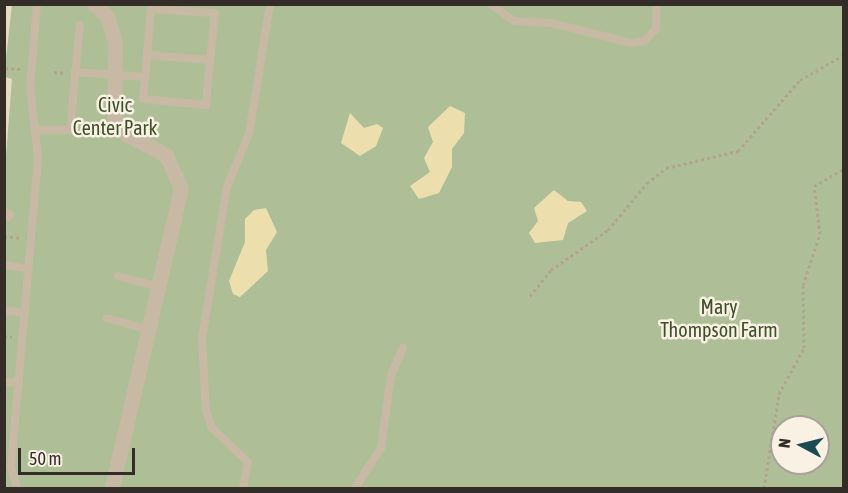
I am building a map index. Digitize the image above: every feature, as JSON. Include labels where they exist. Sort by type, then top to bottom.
[{"type":"street","points":[[94,4],[112,27],[111,108],[118,127],[166,155],[179,174],[179,202],[112,489]]},
{"type":"lane","points":[[17,489],[11,467],[29,269],[35,130],[30,88],[37,4]]},
{"type":"lane","points":[[243,489],[248,462],[212,428],[206,411],[202,339],[227,187],[249,134],[270,4]]},
{"type":"lane","points":[[490,4],[514,21],[551,23],[631,42],[644,41],[656,29],[657,4]]},
{"type":"lane","points":[[151,9],[215,14],[210,60],[206,105],[143,99],[151,9]]},
{"type":"lane","points":[[35,130],[70,130],[80,25]]},
{"type":"lane","points":[[147,55],[210,60]]},
{"type":"lane","points":[[75,72],[145,76]]},
{"type":"lane","points":[[4,265],[29,269]]},
{"type":"lane","points":[[118,276],[159,287]]},
{"type":"lane","points":[[4,311],[25,313]]},
{"type":"lane","points":[[107,318],[149,330]]},
{"type":"lane","points":[[355,489],[381,448],[391,375],[403,348]]},
{"type":"lane","points":[[4,382],[19,383]]},
{"type":"path","points":[[530,296],[550,270],[608,230],[647,183],[666,168],[738,151],[800,80],[843,55]]},
{"type":"path","points":[[6,68],[22,69]]},
{"type":"path","points":[[764,489],[779,394],[804,348],[802,285],[820,234],[814,186],[843,169]]},
{"type":"path","points":[[4,236],[21,238]]},
{"type":"green space","points":[[4,5],[843,5],[843,488],[5,488]]},
{"type":"sand","points":[[450,106],[465,113],[464,133],[452,149],[452,167],[439,193],[419,199],[410,186],[430,172],[424,158],[433,142],[428,127]]},
{"type":"sand","points":[[350,113],[364,128],[377,124],[383,128],[376,146],[360,156],[341,143]]},
{"type":"sand","points":[[554,190],[568,201],[581,202],[587,211],[568,223],[563,240],[535,243],[529,233],[538,221],[534,208]]},
{"type":"sand","points":[[266,208],[277,232],[266,250],[268,271],[240,297],[233,294],[229,281],[245,242],[245,219],[254,210]]},
{"type":"shaded area","points":[[12,4],[5,68],[5,77],[12,79],[5,169],[4,5]]},
{"type":"park label","name":"Civic Center Park","points":[[115,116]]},
{"type":"park label","name":"Mary Thompson Farm","points":[[719,318]]}]
